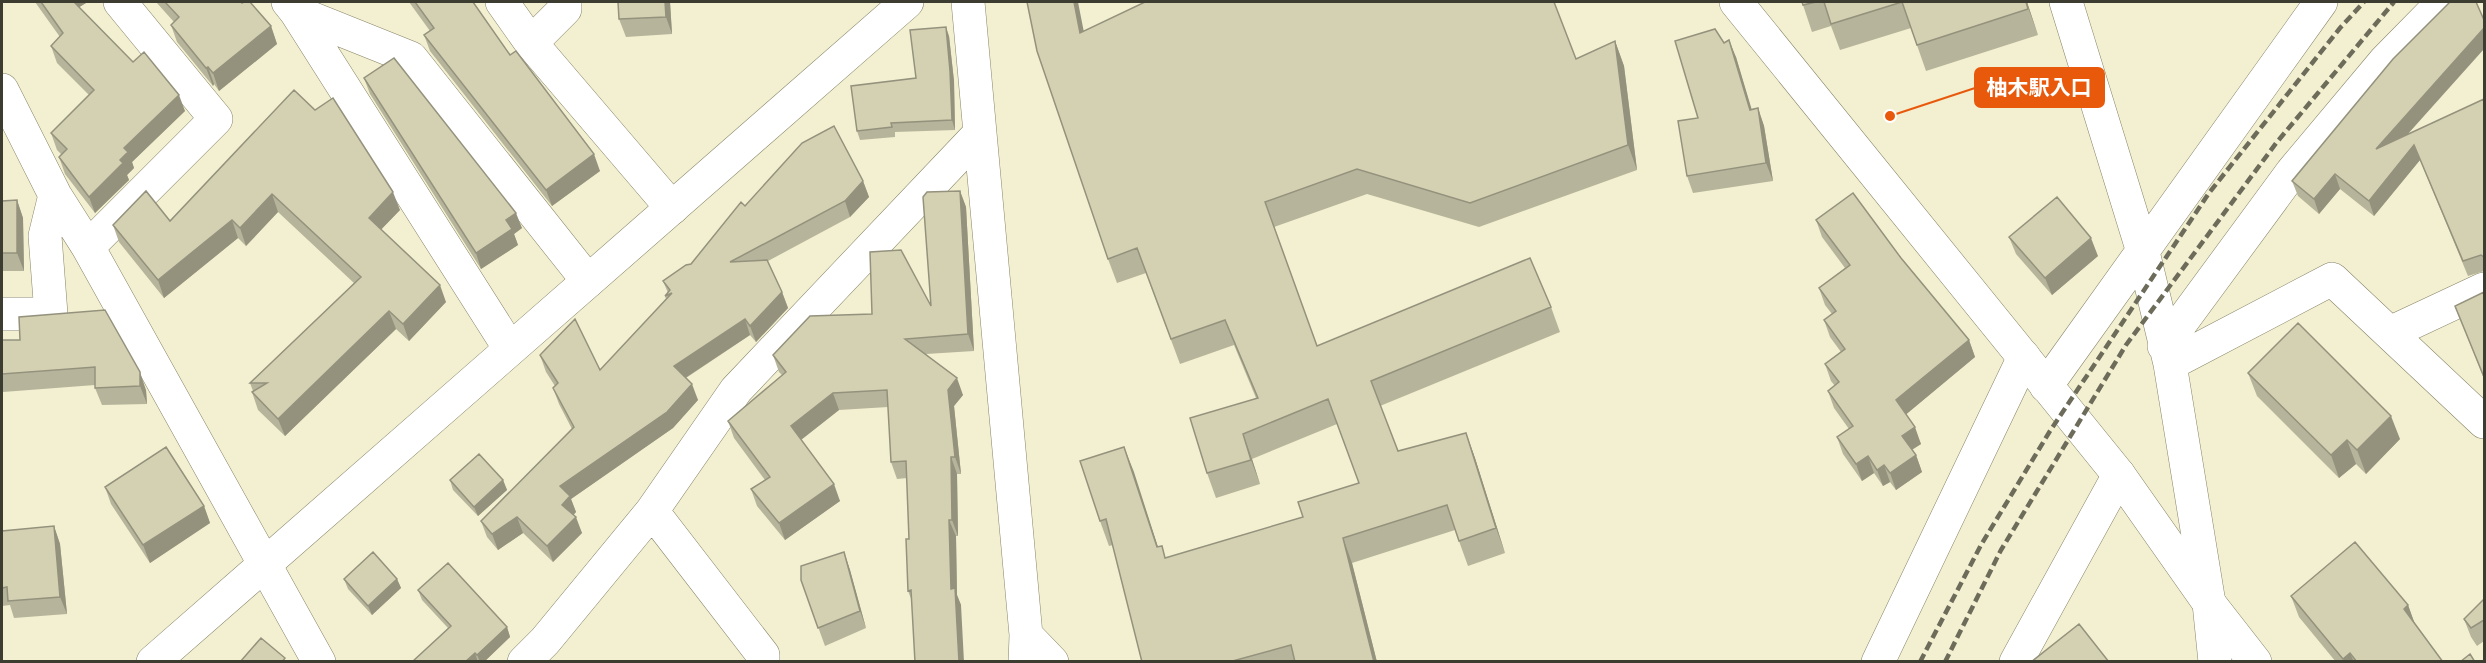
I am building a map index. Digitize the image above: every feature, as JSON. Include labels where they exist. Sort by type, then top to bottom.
[{"type":"street","points":[[88,247],[216,119],[120,2]]},
{"type":"street","points":[[502,2],[531,43],[672,208]]},
{"type":"street","points":[[531,43],[565,9],[565,2]]},
{"type":"street","points":[[153,662],[908,2]]},
{"type":"street","points":[[968,2],[1026,648],[1052,662]]},
{"type":"street","points":[[1736,2],[2119,475],[2255,662]]},
{"type":"street","points":[[2066,2],[2143,252],[2167,355],[2210,603],[2215,662]]},
{"type":"street","points":[[2046,386],[2320,2]]},
{"type":"street","points":[[2167,355],[2292,172],[2385,61],[2442,2]]},
{"type":"street","points":[[292,7],[411,58],[588,281]]},
{"type":"street","points":[[292,7],[510,349]]},
{"type":"street","points":[[2,90],[55,195],[88,247],[319,662]]},
{"type":"street","points":[[524,662],[652,511],[736,390],[980,133]]},
{"type":"street","points":[[2,314],[51,314],[45,236],[55,195]]},
{"type":"street","points":[[2167,355],[2332,279],[2484,422]]},
{"type":"street","points":[[2390,333],[2484,289]]},
{"type":"street","points":[[1878,662],[2024,357]]},
{"type":"street","points":[[2016,662],[2119,475]]},
{"type":"street","points":[[652,511],[764,655],[764,662]]},
{"type":"building","points":[[41,2],[74,2],[133,62],[144,52],[179,95],[124,148],[128,152],[120,160],[123,163],[89,197],[59,157],[67,149],[51,133],[94,90],[51,46],[63,33]]},
{"type":"building","points":[[165,2],[250,2],[271,26],[213,73],[208,67],[206,68],[171,25],[179,17]]},
{"type":"building","points":[[415,2],[473,2],[510,55],[516,51],[594,154],[546,190],[424,35],[434,28]]},
{"type":"building","points":[[618,2],[665,2],[666,17],[619,19]]},
{"type":"building","points":[[1027,2],[1074,2],[1080,33],[1145,2],[1554,2],[1576,59],[1615,41],[1628,145],[1470,203],[1357,169],[1265,202],[1317,346],[1530,258],[1551,307],[1371,381],[1398,451],[1466,433],[1496,528],[1459,541],[1447,505],[1343,538],[1374,662],[1295,662],[1291,645],[1229,662],[1142,662],[1106,519],[1100,521],[1080,461],[1124,447],[1157,547],[1162,546],[1165,558],[1303,517],[1298,502],[1359,483],[1328,399],[1243,434],[1251,460],[1207,473],[1190,418],[1258,398],[1225,320],[1171,339],[1137,248],[1108,259],[1037,51]]},
{"type":"building","points":[[1824,2],[1902,2],[1831,24]]},
{"type":"building","points":[[1902,2],[2026,2],[2028,9],[1917,45]]},
{"type":"building","points":[[2450,2],[2476,2],[2484,20],[2484,28],[2376,149],[2484,99],[2484,257],[2481,255],[2463,261],[2414,145],[2369,201],[2335,174],[2314,199],[2292,181],[2393,59]]},
{"type":"building","points":[[946,27],[952,120],[891,123],[892,127],[857,131],[851,86],[916,78],[910,30]]},
{"type":"building","points":[[1715,29],[1724,43],[1729,40],[1750,110],[1758,108],[1766,163],[1687,176],[1678,121],[1698,118],[1675,41]]},
{"type":"building","points":[[394,58],[516,213],[506,220],[512,229],[476,253],[364,78]]},
{"type":"building","points":[[294,90],[315,110],[333,98],[393,192],[369,218],[440,285],[403,324],[389,311],[278,419],[252,392],[267,383],[250,383],[361,277],[272,194],[240,228],[232,220],[158,280],[113,225],[146,191],[170,221]]},
{"type":"building","points":[[834,126],[863,181],[845,201],[730,262],[767,260],[782,292],[750,326],[745,319],[674,366],[692,384],[667,412],[560,486],[570,496],[562,505],[576,517],[547,546],[517,517],[492,534],[481,521],[574,427],[553,388],[558,383],[540,355],[575,319],[600,370],[672,293],[665,296],[670,290],[663,281],[691,264],[741,202],[745,206],[802,143]]},
{"type":"building","points":[[960,191],[968,334],[905,339],[957,378],[948,390],[955,457],[951,457],[952,520],[949,520],[951,589],[955,588],[959,662],[915,662],[911,590],[908,591],[906,461],[891,462],[887,390],[833,393],[791,426],[834,484],[779,523],[751,489],[770,477],[728,421],[786,372],[773,355],[810,316],[872,314],[870,252],[901,250],[931,306],[923,197],[927,192]]},
{"type":"building","points":[[1853,193],[1901,258],[1969,340],[1896,400],[1915,427],[1902,436],[1916,455],[1890,473],[1884,465],[1877,470],[1868,456],[1856,464],[1837,437],[1853,426],[1828,391],[1839,382],[1825,364],[1845,349],[1824,320],[1836,311],[1819,288],[1850,265],[1816,220]]},
{"type":"building","points":[[2057,197],[2091,238],[2045,278],[2009,237]]},
{"type":"building","points":[[17,200],[17,253],[2,253],[2,201]]},
{"type":"building","points":[[2484,292],[2484,377],[2455,306]]},
{"type":"building","points":[[105,310],[140,372],[140,386],[95,388],[95,367],[2,374],[2,340],[20,340],[19,317]]},
{"type":"building","points":[[2298,323],[2391,416],[2357,450],[2347,440],[2331,455],[2248,373]]},
{"type":"building","points":[[166,447],[204,506],[143,545],[105,487]]},
{"type":"building","points":[[479,454],[503,480],[474,507],[450,480]]},
{"type":"building","points":[[54,526],[60,597],[8,601],[7,587],[2,588],[2,531]]},
{"type":"building","points":[[2355,542],[2408,605],[2404,609],[2443,662],[2357,662],[2350,653],[2343,659],[2291,596]]},
{"type":"building","points":[[373,552],[397,579],[368,606],[344,579]]},
{"type":"building","points":[[844,552],[860,611],[818,628],[801,580],[801,566]]},
{"type":"building","points":[[448,563],[507,627],[477,655],[475,653],[465,662],[412,662],[451,626],[418,590]]},
{"type":"building","points":[[2484,599],[2484,620],[2471,628],[2464,619]]},
{"type":"building","points":[[2079,624],[2109,662],[2031,662]]},
{"type":"building","points":[[261,638],[285,658],[282,662],[240,662]]},
{"type":"building","points":[[2470,654],[2475,662],[2460,662]]},
{"type":"railway","points":[[1920,662],[1981,545],[2050,431],[2209,193],[2340,28],[2364,2]]},
{"type":"railway","points":[[1945,662],[2001,550],[2126,345],[2277,142],[2394,2]]},
{"type":"place","name":"柚木駅入口","points":[[1890,116]]}]
